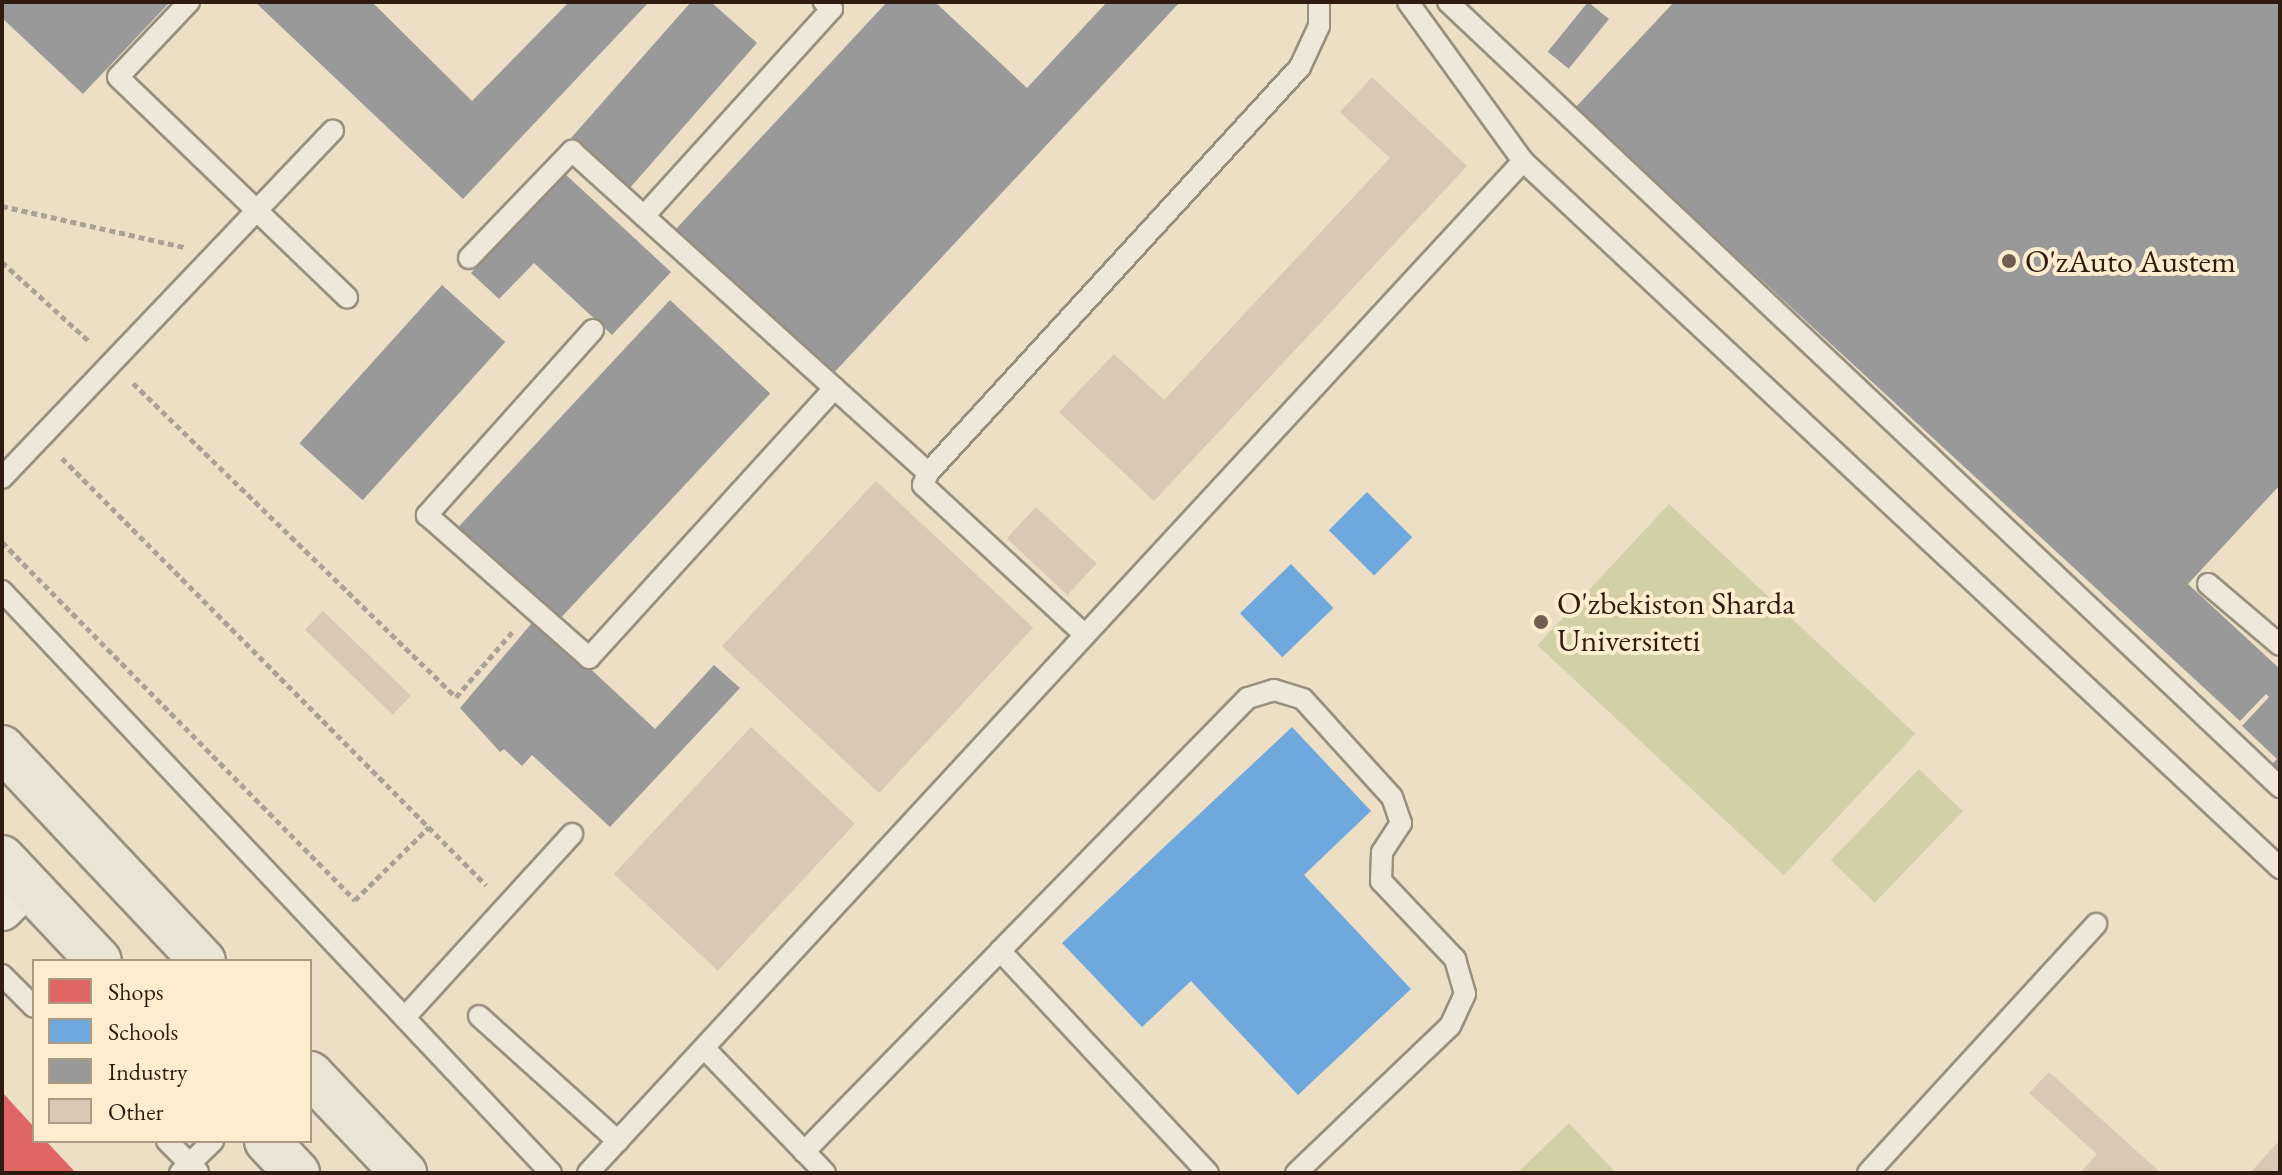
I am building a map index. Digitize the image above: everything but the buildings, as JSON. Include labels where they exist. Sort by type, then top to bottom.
[{"type":"main road","points":[[2,748],[201,959]]},
{"type":"main road","points":[[10,883],[97,959]]},
{"type":"main road","points":[[312,1076],[404,1173]]},
{"type":"main road","points":[[269,1143],[297,1173]]},
{"type":"lane","points":[[189,2],[118,77],[347,297]]},
{"type":"lane","points":[[644,216],[832,9],[824,2]]},
{"type":"lane","points":[[1085,635],[936,501],[923,485],[928,473],[1300,67],[1319,26],[1319,2]]},
{"type":"lane","points":[[1408,2],[1523,161],[2280,868]]},
{"type":"lane","points":[[1448,2],[2280,787]]},
{"type":"lane","points":[[2,478],[333,131]]},
{"type":"lane","points":[[469,258],[572,151],[928,473]]},
{"type":"lane","points":[[588,1173],[1523,161]]},
{"type":"lane","points":[[593,330],[427,515],[589,658],[835,388]]},
{"type":"lane","points":[[2208,584],[2280,645]]},
{"type":"lane","points":[[2,591],[551,1173]]},
{"type":"lane","points":[[804,1152],[1248,698],[1274,690],[1303,699],[1392,797],[1401,823],[1382,852],[1381,881],[1455,959],[1465,994],[1450,1026],[1296,1173]]},
{"type":"lane","points":[[405,1017],[572,834]]},
{"type":"lane","points":[[1868,1173],[2096,924]]},
{"type":"lane","points":[[1000,951],[1208,1173]]},
{"type":"lane","points":[[2,975],[32,1005]]},
{"type":"lane","points":[[479,1016],[618,1141]]},
{"type":"lane","points":[[704,1048],[825,1173]]},
{"type":"lane","points":[[169,1143],[189,1170],[211,1143]]},
{"type":"path","points":[[2,206],[216,254]]},
{"type":"path","points":[[2,262],[112,363],[456,697],[533,609]]},
{"type":"path","points":[[41,437],[507,905]]},
{"type":"path","points":[[2,542],[355,900],[429,827]]},
{"type":"shaded area","points":[[1669,504],[1915,734],[1784,875],[1537,645]]},
{"type":"shaded area","points":[[1919,769],[1963,811],[1875,903],[1831,860]]},
{"type":"shaded area","points":[[1569,1123],[1616,1173],[1517,1173]]},
{"type":"place","name":"O'zAuto Austem","points":[[2009,261]]},
{"type":"place","name":"O'zbekiston Sharda Universiteti","points":[[1541,622]]}]
